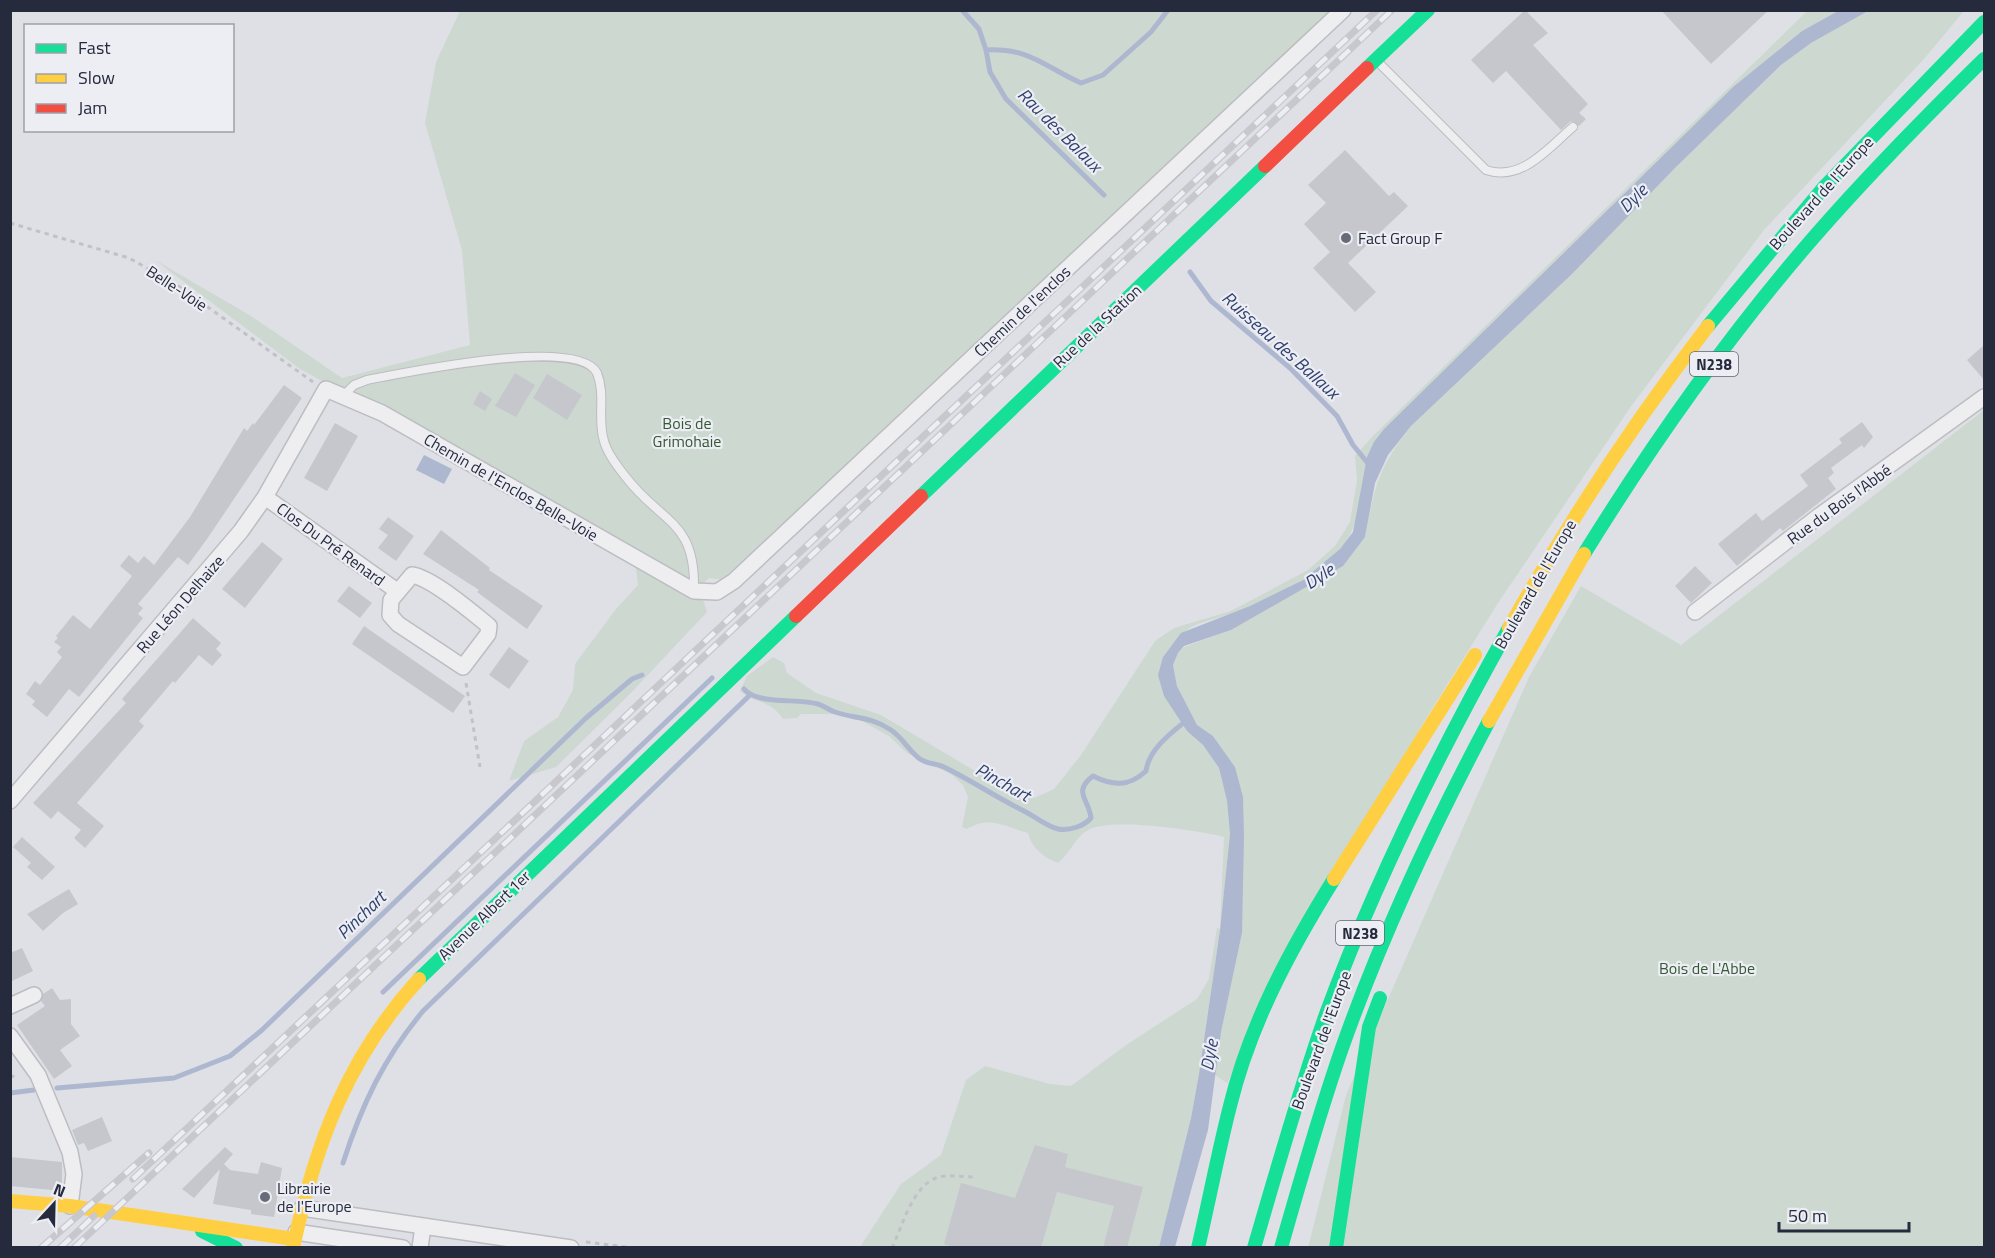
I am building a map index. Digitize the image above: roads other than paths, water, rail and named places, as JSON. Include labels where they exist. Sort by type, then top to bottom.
[{"type":"main road","name":"Rue de la Station","points":[[768,644],[1006,412],[1428,10]]},
{"type":"main road","name":"Boulevard de l'Europe","points":[[1254,1248],[1327,1012],[1378,890],[1437,763],[1504,633],[1595,484],[1645,411],[1729,300],[1810,202],[1984,22]]},
{"type":"main road","name":"Boulevard de l'Europe","points":[[1281,1248],[1306,1158],[1352,1022],[1402,900],[1458,779],[1529,644],[1595,532],[1666,427],[1813,238],[1984,59]]},
{"type":"main road","points":[[1198,1248],[1230,1104],[1252,1036],[1276,980],[1302,930],[1482,646],[1504,633]]},
{"type":"main road","name":"Avenue Albert 1er","points":[[294,1240],[318,1148],[339,1099],[364,1048],[400,999],[440,957],[768,644]]},
{"type":"main road","points":[[1402,900],[1405,932]]},
{"type":"main road","points":[[1336,1248],[1369,1027],[1385,985]]},
{"type":"main road","points":[[10,1201],[70,1206],[188,1224],[217,1222],[294,1240]]},
{"type":"main road","points":[[188,1224],[236,1248]]},
{"type":"street","name":"Chemin de l'enclos","points":[[694,591],[717,592],[734,581],[1343,10]]},
{"type":"street","name":"Chemin de l'Enclos Belle-Voie","points":[[326,389],[389,417],[694,591]]},
{"type":"street","name":"Rue Léon Delhaize","points":[[10,801],[218,559],[266,497],[326,389]]},
{"type":"street","name":"Rue du Bois l'Abbé","points":[[1695,612],[1819,516],[1984,397]]},
{"type":"street","name":"Clos Du Pré Renard","points":[[266,497],[397,591]]},
{"type":"street","name":"Clos Du Pré Renard","points":[[419,576],[489,627],[488,634],[463,667],[398,624],[390,615],[392,600],[397,591],[407,577],[419,576]]},
{"type":"street","points":[[10,1006],[34,995]]},
{"type":"street","points":[[10,1036],[38,1075],[70,1152],[74,1174],[70,1206]]},
{"type":"street","points":[[302,1208],[562,1247]]},
{"type":"street","points":[[420,1248],[423,1226]]},
{"type":"street","points":[[294,1240],[403,1248]]},
{"type":"lane","points":[[1377,61],[1486,170],[1495,173],[1517,172],[1573,127]]},
{"type":"lane","points":[[343,396],[354,385],[367,380],[461,362],[547,357],[577,358],[588,363],[596,372],[601,390],[604,441],[632,486],[673,523],[687,542],[694,565],[694,591]]},
{"type":"water","name":"Dyle","points":[[1838,11],[1868,11],[1811,43],[1781,65],[1676,167],[1572,274],[1411,426],[1388,455],[1375,483],[1365,537],[1343,566],[1231,630],[1184,646],[1178,653],[1173,665],[1177,686],[1197,725],[1213,736],[1235,767],[1243,797],[1242,933],[1221,1032],[1208,1130],[1175,1247],[1159,1247],[1191,1118],[1199,1074],[1220,930],[1230,834],[1227,801],[1219,768],[1203,745],[1187,731],[1164,696],[1158,675],[1163,657],[1181,633],[1250,606],[1303,580],[1340,549],[1353,532],[1367,457],[1374,442],[1384,429],[1733,87],[1802,31]]},
{"type":"water","points":[[424,455],[452,469],[444,484],[416,470]]},
{"type":"waterway","name":"Rau des Balaux","points":[[962,10],[979,29],[986,50]]},
{"type":"waterway","name":"Rau des Balaux","points":[[1104,195],[1006,99],[990,72],[986,50],[1001,50],[1026,55],[1081,83],[1103,75],[1151,32],[1168,10]]},
{"type":"waterway","name":"Ruisseau des Ballaux","points":[[1190,272],[1211,301],[1290,368],[1337,416],[1353,445],[1371,467]]},
{"type":"waterway","name":"Pinchart","points":[[57,1088],[174,1078],[230,1056],[262,1030],[586,718],[632,679],[642,675]]},
{"type":"waterway","points":[[383,992],[712,678]]},
{"type":"waterway","name":"Pinchart","points":[[744,689],[758,697],[810,702],[835,712],[883,725],[895,733],[920,759],[943,766],[1058,829],[1076,827],[1091,818],[1083,791],[1093,776],[1114,783],[1127,782],[1140,776],[1146,771],[1156,749],[1187,720]]},
{"type":"waterway","points":[[343,1163],[366,1101],[397,1046],[423,1011],[750,695]]},
{"type":"waterway","name":"Pinchart","points":[[10,1093],[34,1090]]},
{"type":"railway","points":[[133,1179],[1377,10]]},
{"type":"railway","points":[[74,1248],[1392,10]]},
{"type":"railway","points":[[41,1248],[149,1153]]},
{"type":"railway","points":[[60,1248],[94,1216]]},
{"type":"place","name":"Fact Group F","points":[[1346,238]]},
{"type":"place","name":"Librairie de l'Europe","points":[[265,1197]]},
{"type":"park label","name":"Bois de Grimohaie","points":[[687,432]]},
{"type":"park label","name":"Bois de L'Abbe","points":[[1707,968]]}]
